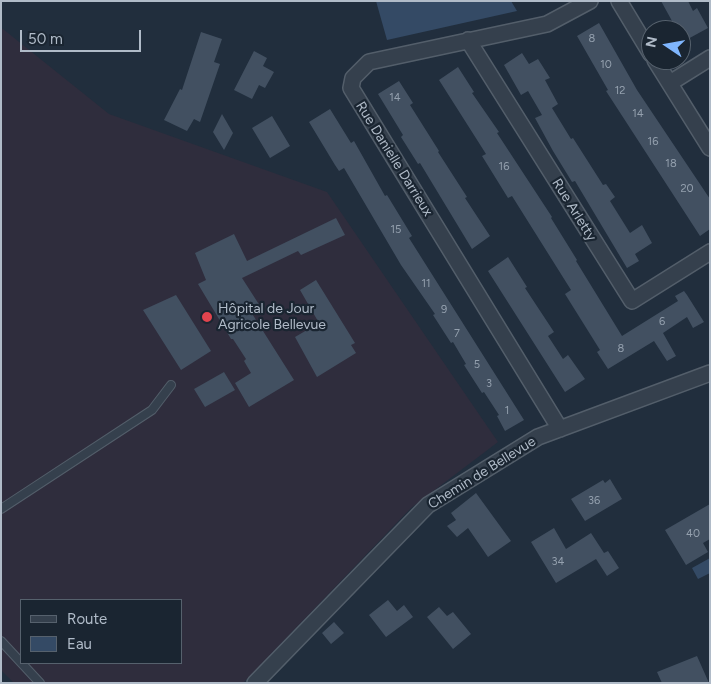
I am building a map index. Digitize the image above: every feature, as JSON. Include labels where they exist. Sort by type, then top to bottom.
[{"type":"street","name":"Rue Danielle Darrieux","points":[[560,429],[351,88],[353,78],[369,62],[547,24],[590,1]]},
{"type":"street","points":[[618,1],[641,38]]},
{"type":"street","name":"Rue Arletty","points":[[468,40],[632,301],[710,252]]},
{"type":"street","points":[[670,84],[710,58]]},
{"type":"street","points":[[661,70],[710,148]]},
{"type":"street","name":"Chemin de Bellevue","points":[[255,683],[428,506],[538,437],[710,373]]},
{"type":"lane","points":[[1,509],[152,410],[171,385]]},
{"type":"lane","points":[[1,642],[20,662]]},
{"type":"lane","points":[[22,664],[40,683]]},
{"type":"shaded area","name":"Hôpital de Jour Agricole Bellevue","points":[[3,29],[109,114],[327,192],[498,442],[411,508],[243,683],[14,683],[1,670],[1,30]]},
{"type":"water","points":[[376,1],[511,1],[517,11],[387,40]]},
{"type":"water","points":[[710,558],[710,573],[698,579],[692,568]]},
{"type":"building","points":[[661,1],[688,1],[693,11],[697,8],[708,28],[691,37],[691,20],[671,20]]},
{"type":"building","points":[[599,23],[637,90],[710,199],[710,229],[700,236],[606,91],[608,90],[577,36]]},
{"type":"building","points":[[201,32],[222,39],[214,62],[220,64],[200,122],[194,119],[187,131],[164,120],[180,89],[182,90]]},
{"type":"building","points":[[254,51],[267,58],[263,66],[274,72],[265,88],[259,85],[252,99],[234,90]]},
{"type":"building","points":[[522,53],[529,64],[538,59],[550,78],[545,80],[558,104],[552,108],[603,185],[606,184],[615,197],[610,201],[630,233],[642,225],[652,243],[635,254],[639,261],[627,268],[575,181],[572,182],[553,151],[535,118],[542,115],[528,91],[521,95],[504,65]]},
{"type":"building","points":[[458,67],[474,92],[472,93],[499,132],[497,133],[552,217],[576,261],[622,336],[678,301],[675,296],[684,291],[704,322],[693,328],[687,317],[663,333],[676,356],[667,361],[654,341],[608,369],[597,352],[600,350],[565,294],[571,290],[512,196],[508,198],[482,156],[486,154],[439,80]]},
{"type":"building","points":[[399,81],[413,103],[410,105],[467,197],[465,198],[490,236],[472,249],[420,163],[418,164],[401,137],[403,135],[378,94]]},
{"type":"building","points":[[330,109],[351,143],[354,141],[385,196],[387,195],[412,236],[409,238],[524,420],[505,431],[497,416],[499,415],[484,392],[482,393],[464,365],[466,364],[453,342],[451,343],[433,315],[435,314],[401,265],[344,168],[339,171],[335,165],[309,122]]},
{"type":"building","points":[[222,114],[233,133],[224,150],[213,132]]},
{"type":"building","points":[[272,116],[290,146],[270,158],[252,128]]},
{"type":"building","points":[[336,218],[345,235],[301,255],[298,251],[242,278],[260,306],[251,312],[294,380],[249,407],[235,383],[251,373],[244,361],[246,359],[233,339],[231,339],[198,284],[206,280],[195,253],[234,234],[247,261]]},
{"type":"building","points":[[508,257],[527,287],[525,288],[554,332],[548,336],[563,359],[568,355],[585,379],[565,392],[488,271]]},
{"type":"building","points":[[316,280],[355,343],[351,345],[356,353],[317,377],[295,337],[319,323],[300,290]]},
{"type":"building","points":[[176,295],[211,351],[181,370],[143,310]]},
{"type":"building","points":[[224,372],[235,390],[205,407],[194,389]]},
{"type":"building","points":[[610,479],[622,499],[585,521],[571,499],[603,480],[605,483]]},
{"type":"building","points":[[476,493],[511,541],[488,557],[468,528],[457,537],[447,526],[456,520],[451,513]]},
{"type":"building","points":[[710,504],[710,539],[703,543],[708,552],[686,565],[665,530]]},
{"type":"building","points":[[554,528],[566,549],[591,533],[604,553],[608,551],[619,568],[607,576],[596,559],[556,583],[531,542]]},
{"type":"building","points":[[388,600],[397,611],[404,605],[413,617],[386,637],[369,615]]},
{"type":"building","points":[[439,607],[447,616],[453,612],[471,634],[453,649],[427,617]]},
{"type":"building","points":[[334,622],[344,633],[331,644],[322,633]]},
{"type":"building","points":[[697,656],[709,683],[662,683],[657,672]]},
{"type":"place","name":"Hôpital de Jour Agricole Bellevue","points":[[207,317]]}]
